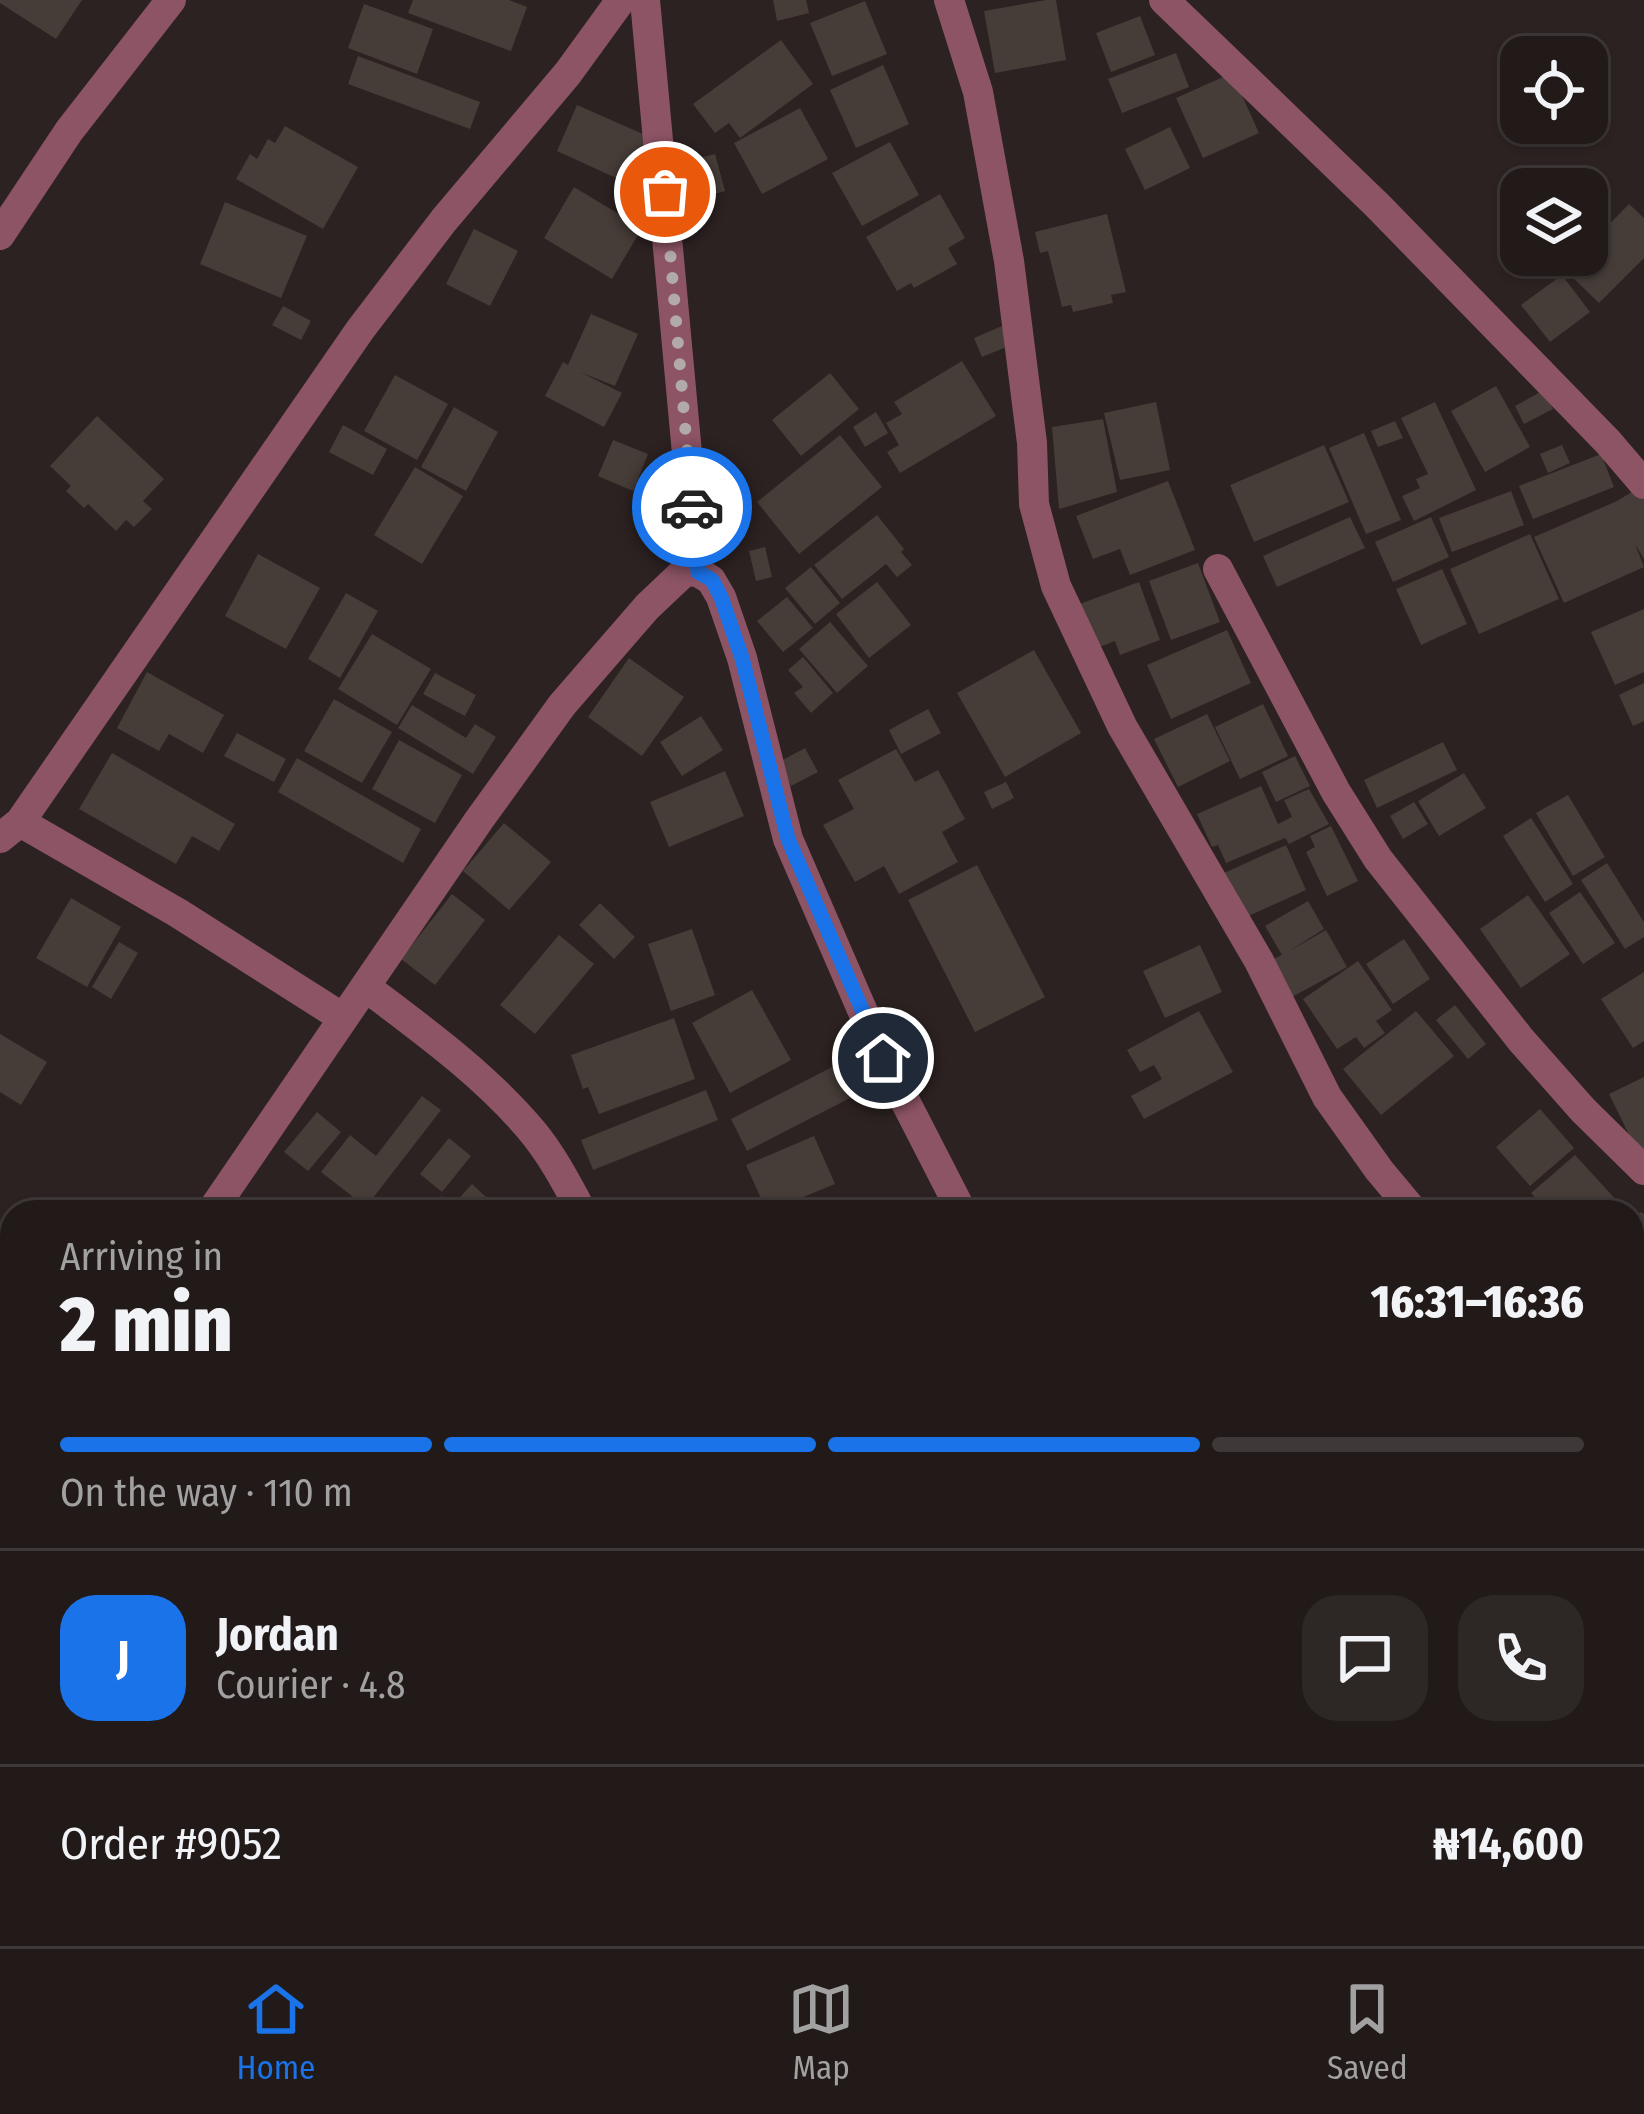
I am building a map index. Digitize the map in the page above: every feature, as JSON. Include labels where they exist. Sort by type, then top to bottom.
[{"type":"street","points":[[0,235],[69,131],[171,0]]},
{"type":"street","points":[[344,1018],[178,914],[10,830],[360,330],[444,220],[568,73],[621,0]]},
{"type":"street","points":[[646,0],[698,572]]},
{"type":"street","points":[[949,0],[978,92],[1009,262],[1032,442],[1034,504],[1056,586],[1122,726],[1259,961],[1327,1097],[1404,1200]]},
{"type":"street","points":[[1164,0],[1377,205],[1609,442],[1644,484]]},
{"type":"street","points":[[1218,569],[1336,792],[1378,859],[1521,1040],[1644,1170]]},
{"type":"street","points":[[219,1200],[562,705],[673,580],[685,572],[698,572],[712,580],[721,597],[742,658],[788,839],[883,1058],[956,1200]]},
{"type":"street","points":[[367,988],[442,1046],[509,1107],[555,1163],[575,1200]]},
{"type":"building","points":[[0,0],[82,0],[56,39]]},
{"type":"building","points":[[413,0],[509,0],[527,7],[511,51],[408,13]]},
{"type":"building","points":[[773,0],[806,0],[809,13],[777,21]]},
{"type":"building","points":[[1056,0],[1066,60],[995,73],[984,11]]},
{"type":"building","points":[[865,1],[887,54],[832,76],[810,23]]},
{"type":"building","points":[[364,4],[433,29],[417,74],[348,48]]},
{"type":"building","points":[[1140,16],[1155,55],[1111,72],[1096,33]]},
{"type":"building","points":[[781,40],[813,84],[740,138],[729,123],[715,133],[693,104]]},
{"type":"building","points":[[1176,53],[1189,87],[1122,113],[1108,79]]},
{"type":"building","points":[[358,56],[480,102],[470,129],[348,84]]},
{"type":"building","points":[[883,65],[909,124],[856,148],[830,90]]},
{"type":"building","points":[[1232,73],[1259,133],[1203,158],[1176,98]]},
{"type":"building","points":[[577,105],[650,137],[629,184],[557,151]]},
{"type":"building","points":[[800,108],[828,159],[762,194],[734,143]]},
{"type":"building","points":[[285,126],[358,167],[323,229],[236,179],[250,154],[257,159],[268,139],[275,143]]},
{"type":"building","points":[[1170,127],[1190,168],[1145,190],[1125,149]]},
{"type":"building","points":[[890,142],[919,195],[862,226],[832,173]]},
{"type":"building","points":[[715,154],[725,191],[694,200],[684,162]]},
{"type":"building","points":[[574,187],[642,228],[612,279],[544,238]]},
{"type":"building","points":[[940,194],[965,238],[948,248],[957,264],[914,288],[911,283],[897,291],[866,237]]},
{"type":"building","points":[[225,202],[307,236],[281,298],[200,264]]},
{"type":"building","points":[[1629,204],[1644,218],[1644,258],[1599,303],[1571,276],[1608,276],[1608,226]]},
{"type":"building","points":[[1107,214],[1126,292],[1111,295],[1113,303],[1073,312],[1071,305],[1062,307],[1048,251],[1040,253],[1035,232]]},
{"type":"building","points":[[474,229],[518,251],[490,306],[446,284]]},
{"type":"building","points":[[1563,276],[1590,312],[1550,342],[1521,305]]},
{"type":"building","points":[[283,306],[311,321],[301,340],[272,325]]},
{"type":"building","points":[[591,314],[638,334],[615,386],[580,372],[622,393],[604,427],[545,396],[563,362],[568,365]]},
{"type":"building","points":[[1002,326],[1011,345],[982,357],[974,338]]},
{"type":"building","points":[[962,361],[996,416],[900,473],[887,452],[899,445],[886,423],[902,414],[894,402]]},
{"type":"building","points":[[830,373],[859,409],[801,456],[772,420]]},
{"type":"building","points":[[395,375],[448,404],[417,460],[364,431]]},
{"type":"building","points":[[1496,386],[1530,447],[1485,472],[1451,411]]},
{"type":"building","points":[[1544,390],[1553,409],[1524,424],[1515,406]]},
{"type":"building","points":[[1156,402],[1170,470],[1120,480],[1104,413]]},
{"type":"building","points":[[1435,402],[1476,490],[1414,521],[1402,496],[1420,488],[1416,479],[1428,474],[1401,418]]},
{"type":"building","points":[[454,407],[498,432],[466,491],[421,467]]},
{"type":"building","points":[[876,412],[888,433],[865,447],[853,427]]},
{"type":"building","points":[[97,416],[164,479],[143,501],[152,509],[134,527],[126,520],[116,531],[88,504],[84,508],[66,491],[71,486],[50,466]]},
{"type":"building","points":[[1103,419],[1117,492],[1059,509],[1052,427]]},
{"type":"building","points":[[1395,421],[1403,438],[1378,447],[1371,431]]},
{"type":"building","points":[[343,425],[387,449],[373,475],[329,452]]},
{"type":"building","points":[[1364,433],[1401,520],[1366,534],[1329,448]]},
{"type":"building","points":[[840,435],[882,487],[799,554],[757,502]]},
{"type":"building","points":[[613,440],[648,454],[633,491],[598,476]]},
{"type":"building","points":[[1324,445],[1349,502],[1254,542],[1230,485]]},
{"type":"building","points":[[1562,445],[1570,463],[1548,473],[1540,454]]},
{"type":"building","points":[[1601,454],[1614,487],[1533,519],[1519,486]]},
{"type":"building","points":[[415,467],[463,496],[422,564],[374,535]]},
{"type":"building","points":[[1168,481],[1195,550],[1130,575],[1120,549],[1093,559],[1076,516]]},
{"type":"building","points":[[1635,490],[1644,500],[1644,559],[1635,544],[1644,567],[1564,603],[1534,537]]},
{"type":"building","points":[[1511,491],[1524,525],[1452,552],[1439,518]]},
{"type":"building","points":[[877,515],[912,565],[897,577],[886,564],[842,599],[814,565]]},
{"type":"building","points":[[1350,517],[1365,548],[1277,587],[1263,556]]},
{"type":"building","points":[[1431,517],[1449,557],[1393,582],[1375,542]]},
{"type":"building","points":[[1530,534],[1559,599],[1479,634],[1450,569]]},
{"type":"building","points":[[765,547],[772,577],[756,581],[749,551]]},
{"type":"building","points":[[258,554],[320,588],[286,649],[225,616]]},
{"type":"building","points":[[1198,563],[1220,622],[1171,640],[1149,581]]},
{"type":"building","points":[[811,567],[840,603],[815,624],[785,588]]},
{"type":"building","points":[[1442,569],[1467,624],[1421,645],[1396,589]]},
{"type":"building","points":[[877,582],[911,625],[869,658],[836,614]]},
{"type":"building","points":[[1139,582],[1160,640],[1120,655],[1115,641],[1094,649],[1077,605]]},
{"type":"building","points":[[346,593],[378,611],[340,678],[308,659]]},
{"type":"building","points":[[787,597],[813,628],[783,652],[757,621]]},
{"type":"building","points":[[1644,609],[1644,672],[1615,685],[1591,632]]},
{"type":"building","points":[[830,622],[868,666],[837,693],[799,649]]},
{"type":"building","points":[[1227,630],[1251,683],[1171,719],[1147,665]]},
{"type":"building","points":[[372,634],[431,669],[397,725],[338,689]]},
{"type":"building","points":[[1034,650],[1081,733],[1005,777],[957,693]]},
{"type":"building","points":[[803,657],[833,693],[811,713],[794,693],[803,687],[788,670]]},
{"type":"building","points":[[629,658],[684,697],[642,756],[588,717]]},
{"type":"building","points":[[147,672],[224,715],[203,753],[169,734],[159,751],[117,728]]},
{"type":"building","points":[[435,673],[476,695],[465,716],[423,694]]},
{"type":"building","points":[[1644,683],[1644,721],[1633,726],[1619,695]]},
{"type":"building","points":[[334,699],[392,732],[362,783],[304,751]]},
{"type":"building","points":[[1263,704],[1288,756],[1240,779],[1215,727]]},
{"type":"building","points":[[412,705],[466,738],[475,724],[496,737],[473,774],[398,728]]},
{"type":"building","points":[[928,709],[941,733],[901,754],[889,730]]},
{"type":"building","points":[[1207,714],[1230,761],[1178,787],[1154,739]]},
{"type":"building","points":[[701,716],[723,750],[682,776],[660,742]]},
{"type":"building","points":[[237,733],[286,759],[274,782],[224,756]]},
{"type":"building","points":[[399,740],[462,775],[435,823],[372,789]]},
{"type":"building","points":[[1443,742],[1457,770],[1377,808],[1364,780]]},
{"type":"building","points":[[805,748],[818,772],[791,786],[779,762]]},
{"type":"building","points":[[896,749],[915,782],[938,770],[965,819],[942,832],[958,862],[899,894],[884,866],[855,882],[823,825],[854,809],[838,780]]},
{"type":"building","points":[[112,753],[235,824],[219,851],[192,836],[176,864],[79,809]]},
{"type":"building","points":[[1295,756],[1310,786],[1276,802],[1262,772]]},
{"type":"building","points":[[297,758],[421,829],[403,863],[278,792]]},
{"type":"building","points":[[725,771],[744,816],[669,847],[650,802]]},
{"type":"building","points":[[1464,773],[1486,808],[1439,836],[1418,801]]},
{"type":"building","points":[[1006,782],[1014,798],[992,809],[984,792]]},
{"type":"building","points":[[1261,786],[1278,824],[1292,817],[1284,800],[1309,789],[1329,824],[1289,844],[1285,838],[1226,863],[1218,845],[1212,847],[1197,814]]},
{"type":"building","points":[[1568,795],[1605,857],[1573,876],[1536,813]]},
{"type":"building","points":[[1414,802],[1428,824],[1403,839],[1390,816]]},
{"type":"building","points":[[1531,818],[1573,884],[1545,902],[1503,836]]},
{"type":"building","points":[[504,823],[551,862],[509,910],[463,871]]},
{"type":"building","points":[[1331,826],[1358,881],[1327,896],[1306,852],[1315,847],[1310,836]]},
{"type":"building","points":[[1286,845],[1306,890],[1244,918],[1224,873]]},
{"type":"building","points":[[1607,863],[1644,922],[1644,937],[1625,949],[1581,880]]},
{"type":"building","points":[[977,865],[1045,997],[975,1032],[908,900]]},
{"type":"building","points":[[1580,892],[1615,943],[1583,964],[1549,913]]},
{"type":"building","points":[[452,894],[485,920],[435,985],[401,959]]},
{"type":"building","points":[[1528,895],[1570,954],[1521,988],[1480,929]]},
{"type":"building","points":[[71,898],[121,927],[87,987],[36,958]]},
{"type":"building","points":[[1308,901],[1324,929],[1289,951],[1326,930],[1347,967],[1292,997],[1271,960],[1282,955],[1265,926]]},
{"type":"building","points":[[600,903],[635,937],[614,959],[579,925]]},
{"type":"building","points":[[692,929],[715,995],[671,1011],[648,944]]},
{"type":"building","points":[[559,935],[594,964],[535,1034],[500,1005]]},
{"type":"building","points":[[1404,939],[1430,979],[1393,1004],[1366,964]]},
{"type":"building","points":[[119,942],[138,953],[111,999],[92,987]]},
{"type":"building","points":[[1200,945],[1222,992],[1165,1018],[1143,971]]},
{"type":"building","points":[[1358,961],[1392,1010],[1376,1021],[1385,1033],[1364,1048],[1356,1037],[1337,1049],[1303,999]]},
{"type":"building","points":[[1644,972],[1644,1041],[1633,1048],[1601,999]]},
{"type":"building","points":[[752,990],[791,1060],[730,1093],[692,1023]]},
{"type":"building","points":[[1455,1005],[1486,1044],[1468,1059],[1436,1020]]},
{"type":"building","points":[[1199,1011],[1233,1072],[1144,1119],[1131,1096],[1162,1079],[1154,1065],[1140,1072],[1127,1050]]},
{"type":"building","points":[[1416,1011],[1454,1056],[1381,1115],[1343,1069]]},
{"type":"building","points":[[674,1018],[695,1079],[599,1114],[588,1087],[583,1089],[571,1055]]},
{"type":"building","points":[[0,1034],[47,1062],[21,1105],[0,1092]]},
{"type":"building","points":[[838,1064],[854,1096],[747,1151],[731,1119]]},
{"type":"building","points":[[1644,1077],[1644,1150],[1638,1153],[1609,1094]]},
{"type":"building","points":[[706,1090],[718,1120],[593,1170],[581,1140]]},
{"type":"building","points":[[422,1096],[441,1110],[371,1200],[357,1200],[321,1172],[350,1135],[376,1156]]},
{"type":"building","points":[[1540,1109],[1574,1148],[1530,1186],[1496,1147]]},
{"type":"building","points":[[317,1112],[341,1132],[308,1171],[284,1152]]},
{"type":"building","points":[[814,1136],[835,1184],[796,1200],[762,1200],[746,1165]]},
{"type":"building","points":[[449,1138],[471,1156],[442,1192],[420,1174]]},
{"type":"building","points":[[1575,1155],[1616,1200],[1537,1200],[1531,1193]]},
{"type":"building","points":[[472,1184],[489,1200],[457,1200]]},
{"type":"way so far","points":[[665,192],[692,507]]},
{"type":"route","points":[[692,507],[698,572],[712,580],[721,597],[742,658],[788,839],[883,1058]]}]
